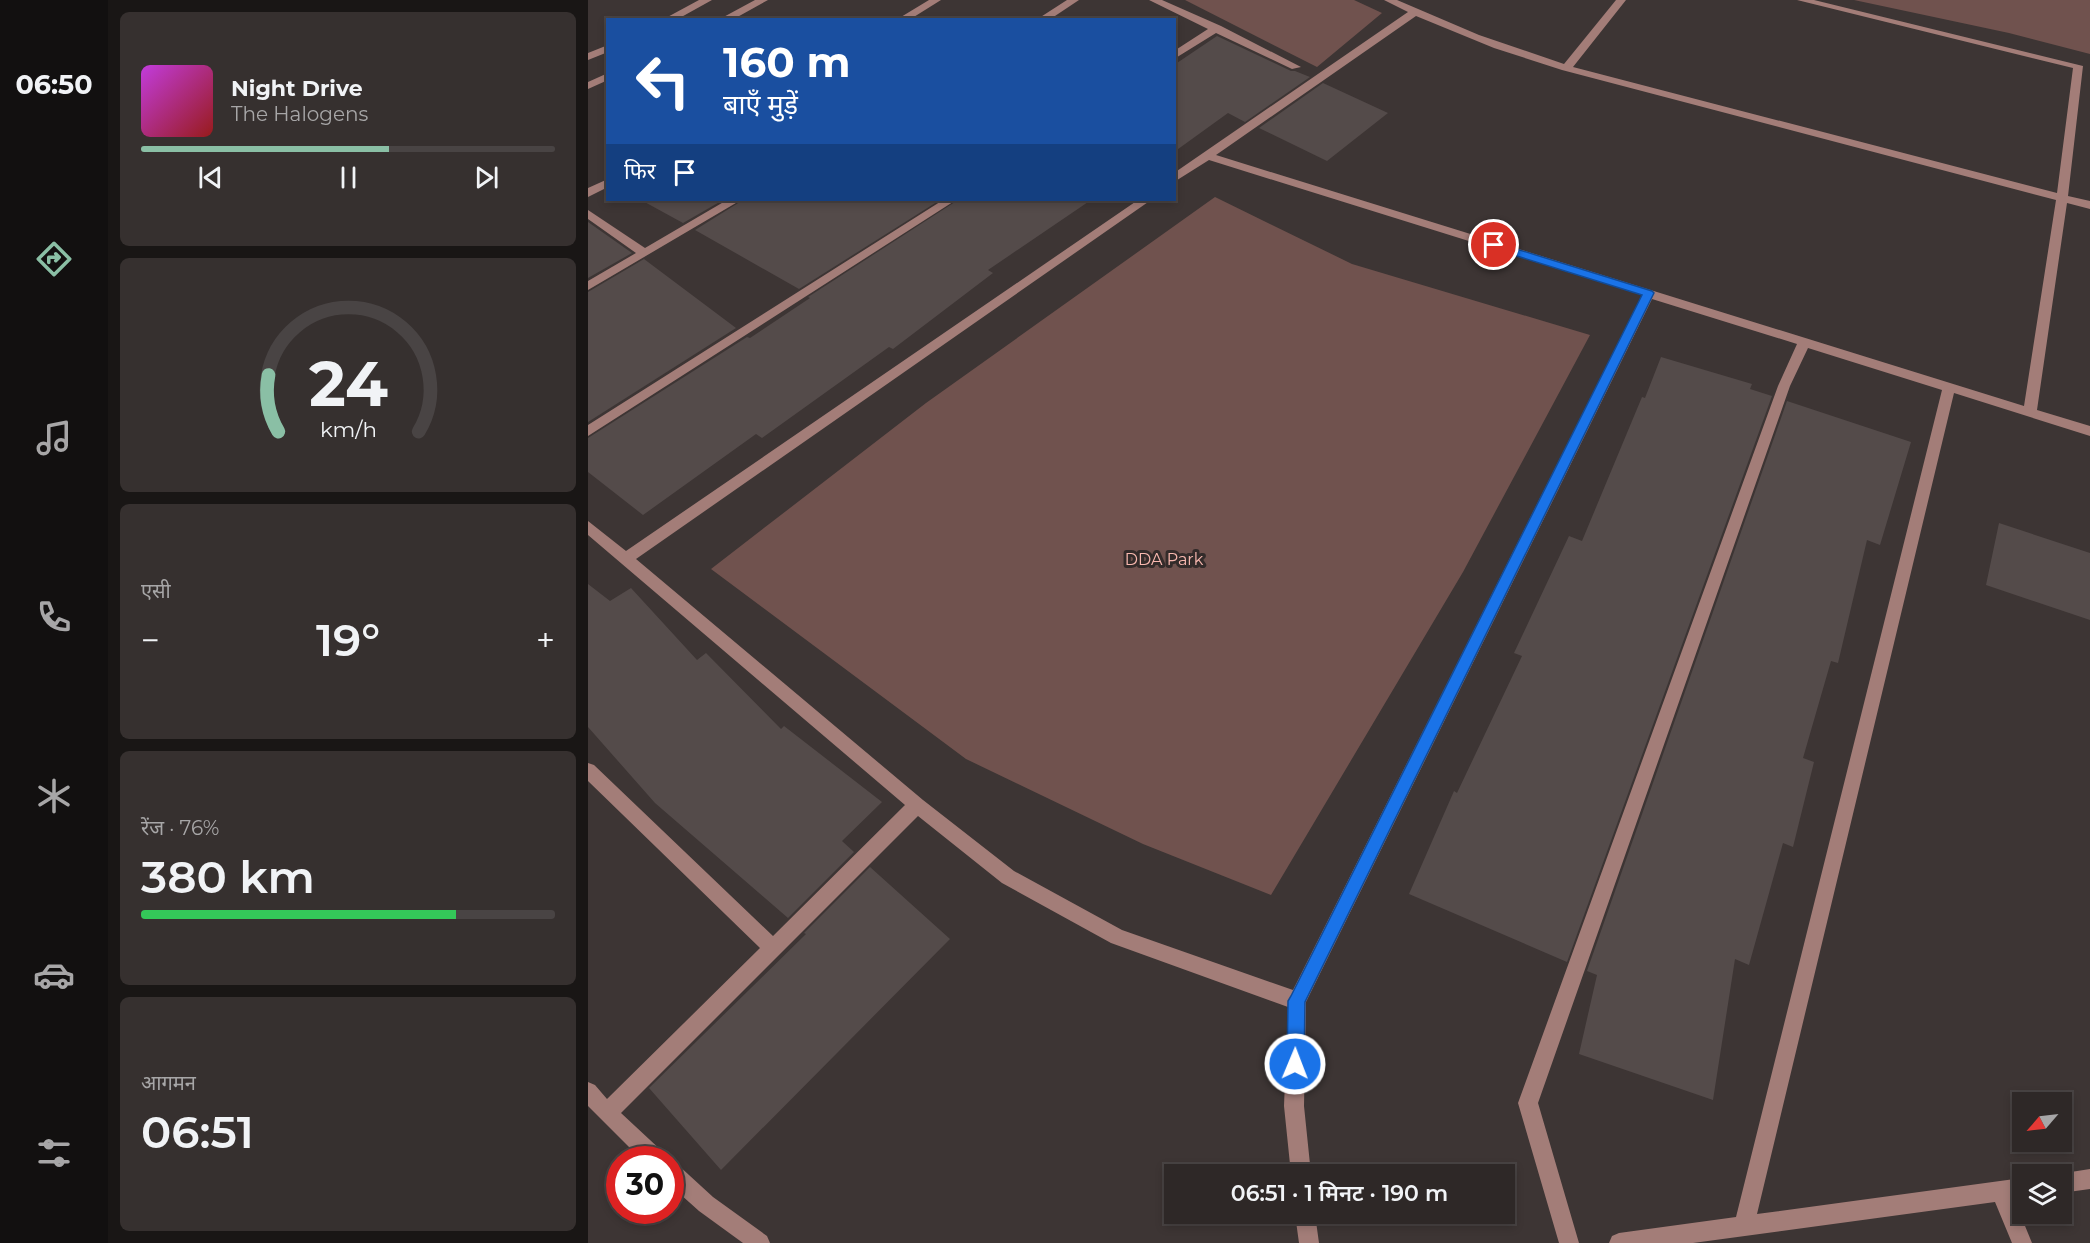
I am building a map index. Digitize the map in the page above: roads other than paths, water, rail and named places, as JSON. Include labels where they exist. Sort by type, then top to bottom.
[{"type":"street","points":[[670,18],[707,0]]},
{"type":"street","points":[[727,18],[763,0]]},
{"type":"street","points":[[904,18],[936,0]]},
{"type":"street","points":[[1044,18],[1074,0]]},
{"type":"street","points":[[1154,0],[1296,67]]},
{"type":"street","points":[[1389,0],[1522,55],[1566,68],[2090,205]]},
{"type":"street","points":[[1566,68],[1621,0]]},
{"type":"street","points":[[1802,0],[2078,66],[2062,197],[2030,412]]},
{"type":"street","points":[[1176,178],[1415,12]]},
{"type":"street","points":[[1176,55],[1217,28]]},
{"type":"street","points":[[588,57],[606,49]]},
{"type":"street","points":[[588,86],[606,77]]},
{"type":"street","points":[[1208,156],[2090,431]]},
{"type":"street","points":[[588,193],[606,184]]},
{"type":"street","points":[[588,286],[733,201]]},
{"type":"street","points":[[588,431],[948,201]]},
{"type":"street","points":[[626,560],[1144,201]]},
{"type":"street","points":[[588,214],[644,253]]},
{"type":"street","points":[[1301,1164],[1294,1106],[1297,1001],[1648,293]]},
{"type":"street","points":[[1569,1243],[1528,1103],[1784,386],[1804,342]]},
{"type":"street","points":[[1744,1226],[1949,387]]},
{"type":"street","points":[[588,527],[917,805],[1008,877],[1117,937],[1297,1001]]},
{"type":"street","points":[[588,770],[773,948]]},
{"type":"street","points":[[607,1113],[917,805]]},
{"type":"street","points":[[588,1092],[642,1146]]},
{"type":"street","points":[[2072,1181],[2090,1179]]},
{"type":"street","points":[[684,1184],[706,1204],[760,1243]]},
{"type":"street","points":[[1619,1243],[2012,1189]]},
{"type":"street","points":[[2001,1191],[2022,1243]]},
{"type":"street","points":[[1306,1224],[1309,1243]]},
{"type":"park label","name":"DDA Park","points":[[1164,559]]}]
